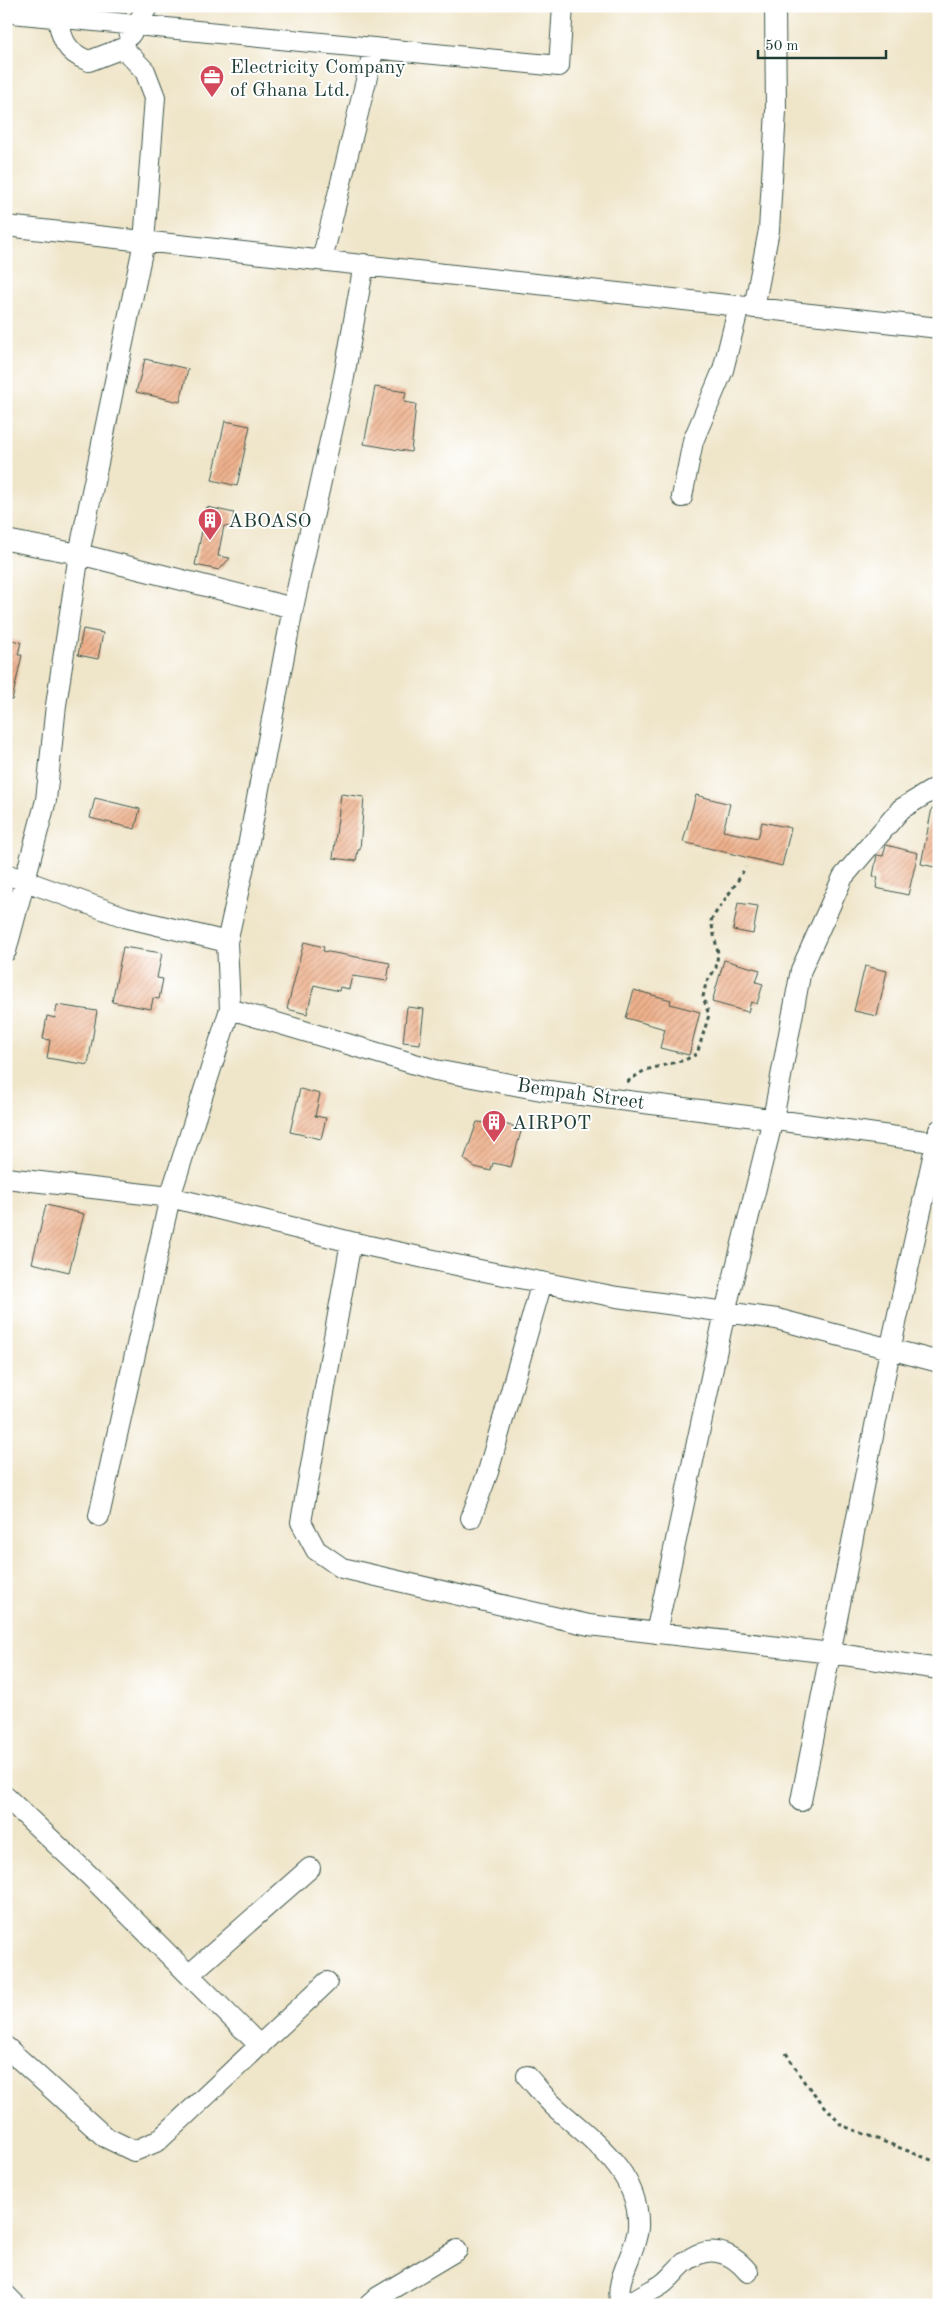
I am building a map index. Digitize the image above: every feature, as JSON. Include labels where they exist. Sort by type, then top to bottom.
[{"type":"street","points":[[56,12],[63,41],[75,56],[89,62],[123,48],[148,6]]},
{"type":"street","points":[[12,13],[56,12],[137,25],[559,66],[563,6]]},
{"type":"street","points":[[682,497],[693,441],[747,307],[769,230],[776,111],[775,6]]},
{"type":"street","points":[[6,951],[15,877],[46,800],[56,706],[79,554],[144,242],[155,97],[145,71],[123,48]]},
{"type":"street","points":[[322,260],[374,48]]},
{"type":"street","points":[[6,226],[939,328]]},
{"type":"street","points":[[99,1516],[170,1197],[230,1009],[227,942],[293,608],[342,386],[364,264]]},
{"type":"street","points":[[6,540],[79,554],[293,608]]},
{"type":"street","points":[[656,1633],[725,1312],[773,1119],[801,970],[843,877],[901,809],[939,786]]},
{"type":"street","points":[[15,877],[125,917],[227,942]]},
{"type":"street","name":"Bempah Street","points":[[230,1009],[435,1070],[541,1090],[938,1138]]},
{"type":"street","points":[[801,1802],[890,1350],[938,1138]]},
{"type":"street","points":[[6,1178],[170,1197],[351,1242],[542,1282],[617,1296],[777,1319],[939,1362]]},
{"type":"street","points":[[351,1242],[301,1522],[316,1550],[342,1568],[589,1625],[831,1653],[939,1669]]},
{"type":"street","points":[[471,1518],[488,1472],[542,1282]]},
{"type":"street","points":[[6,1797],[190,1974],[260,2046]]},
{"type":"street","points":[[190,1974],[310,1868]]},
{"type":"street","points":[[6,2048],[105,2137],[134,2151],[158,2141],[327,1982]]},
{"type":"street","points":[[527,2076],[554,2106],[598,2144],[620,2169],[631,2190],[638,2228],[620,2284],[618,2297],[621,2305]]},
{"type":"street","points":[[369,2305],[378,2297],[457,2250]]},
{"type":"street","points":[[629,2305],[664,2283],[696,2254],[712,2250],[728,2254],[739,2261],[748,2272]]},
{"type":"street","points":[[6,2296],[16,2305]]},
{"type":"path","points":[[620,1086],[645,1070],[685,1060],[697,1054],[709,1015],[703,997],[706,983],[716,968],[718,953],[711,921],[721,903],[740,880],[745,867]]},
{"type":"path","points":[[786,2053],[805,2083],[841,2125],[939,2163]]},
{"type":"building","points":[[145,359],[188,369],[180,402],[136,392]]},
{"type":"building","points":[[375,387],[406,392],[404,402],[416,404],[411,452],[364,444]]},
{"type":"building","points":[[225,421],[250,426],[237,486],[212,480]]},
{"type":"building","name":"ABOASO","points":[[207,507],[234,513],[231,527],[224,526],[218,556],[230,558],[219,570],[195,565]]},
{"type":"building","points":[[83,629],[103,633],[98,659],[78,655]]},
{"type":"building","points":[[6,639],[21,642],[18,655],[22,655],[12,700],[6,699]]},
{"type":"building","points":[[341,794],[364,797],[360,850],[358,850],[356,861],[333,858]]},
{"type":"building","points":[[696,795],[730,804],[723,831],[758,838],[762,822],[791,828],[782,866],[683,842]]},
{"type":"building","points":[[95,798],[140,809],[135,829],[90,818]]},
{"type":"building","points":[[932,808],[939,809],[939,868],[921,864]]},
{"type":"building","points":[[886,845],[918,853],[908,895],[876,888],[878,877],[873,876],[877,855],[883,856]]},
{"type":"building","points":[[738,903],[758,906],[753,934],[733,930]]},
{"type":"building","points":[[304,942],[324,947],[323,951],[390,963],[387,981],[352,976],[349,989],[340,987],[339,991],[314,985],[307,1014],[287,1009]]},
{"type":"building","points":[[123,947],[162,953],[157,978],[163,979],[159,999],[153,998],[151,1009],[112,1002]]},
{"type":"building","points":[[724,960],[760,970],[756,982],[763,984],[757,1004],[751,1002],[748,1012],[712,1002]]},
{"type":"building","points":[[865,966],[887,971],[877,1016],[854,1011]]},
{"type":"building","points":[[634,990],[671,1000],[670,1004],[700,1012],[689,1055],[660,1048],[665,1029],[626,1018]]},
{"type":"building","points":[[57,1005],[97,1011],[88,1065],[47,1058],[50,1040],[43,1039],[47,1016],[55,1018]]},
{"type":"building","points":[[407,1007],[424,1009],[420,1044],[403,1042]]},
{"type":"building","points":[[300,1089],[320,1094],[315,1116],[326,1118],[321,1139],[290,1132]]},
{"type":"building","name":"AIRPOT","points":[[477,1122],[522,1128],[511,1167],[493,1163],[491,1171],[475,1167],[464,1159]]},
{"type":"building","points":[[46,1205],[84,1214],[69,1272],[32,1263]]},
{"type":"place","name":"Electricity Company of Ghana Ltd.","points":[[212,98]]},
{"type":"place","name":"ABOASO","points":[[210,541]]},
{"type":"place","name":"AIRPOT","points":[[494,1143]]}]
